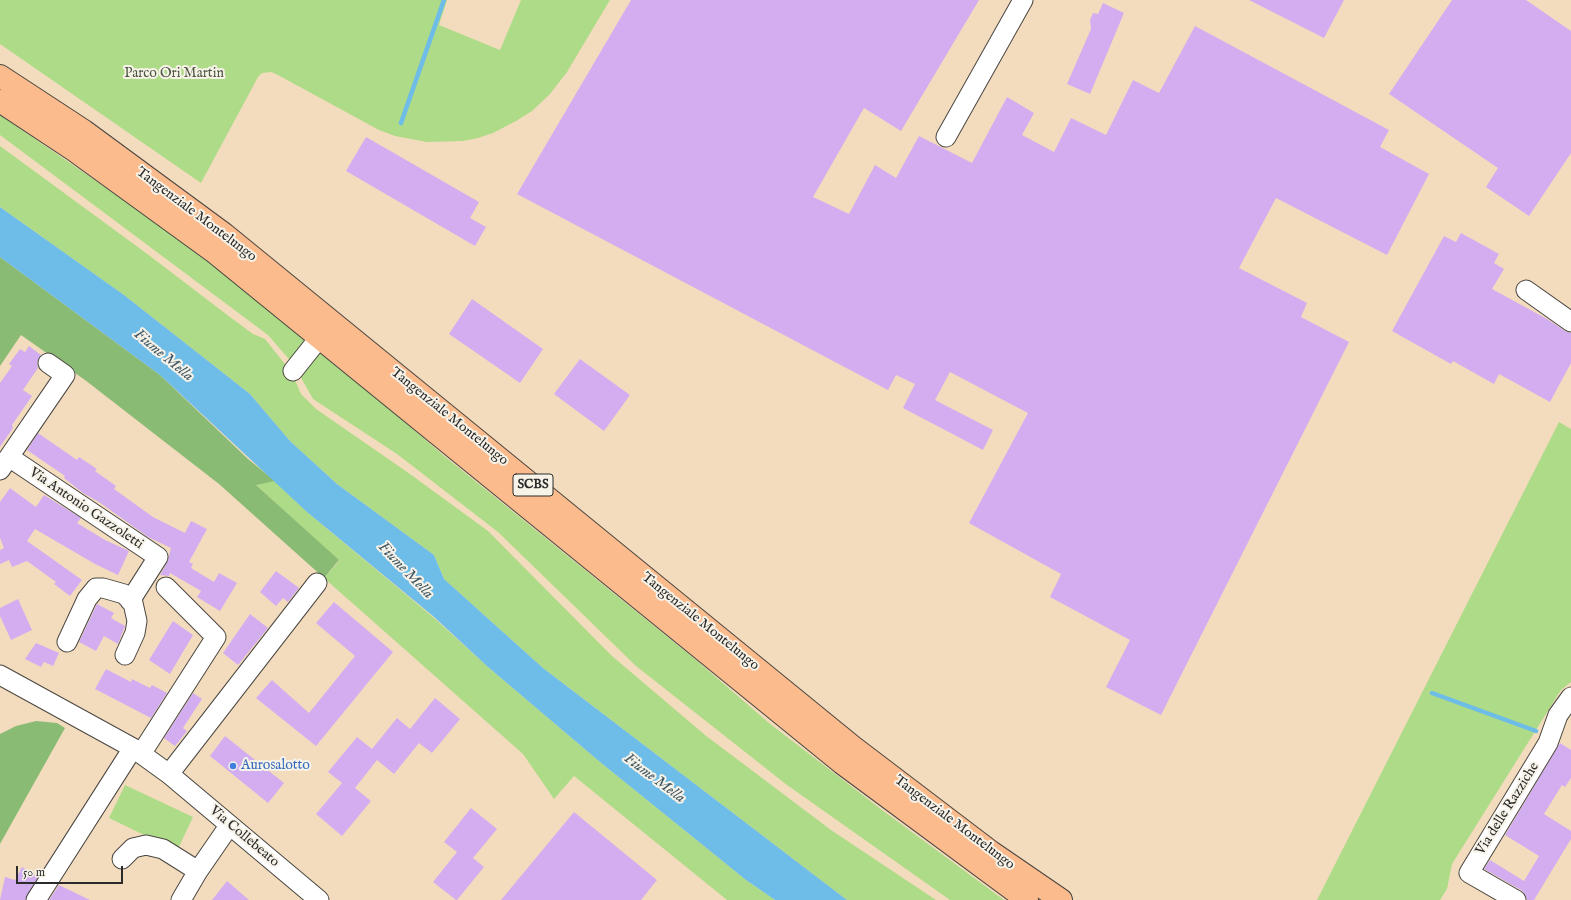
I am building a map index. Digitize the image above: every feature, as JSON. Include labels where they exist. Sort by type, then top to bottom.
[{"type":"highway","name":"Tangenziale Montelungo","points":[[0,76],[84,131],[224,234],[852,747],[991,852],[1061,900]]},
{"type":"highway","name":"Tangenziale Montelungo","points":[[0,101],[145,200],[213,251],[842,763],[1027,900]]},
{"type":"street","points":[[946,137],[1023,0]]},
{"type":"street","points":[[1526,290],[1571,322]]},
{"type":"street","points":[[293,371],[320,337]]},
{"type":"street","name":"Via Antonio Gazzoletti","points":[[48,363],[65,375],[4,463],[158,557],[130,600]]},
{"type":"street","points":[[169,774],[286,621],[317,583]]},
{"type":"street","points":[[36,900],[90,816],[216,637],[166,587]]},
{"type":"street","points":[[67,642],[87,599],[96,588],[103,588],[124,594],[133,603],[137,621],[135,633],[125,655]]},
{"type":"street","name":"Via Collebeato","points":[[5,681],[137,751],[169,774],[229,826],[319,900]]},
{"type":"street","name":"Via delle Razziche","points":[[1516,900],[1469,873],[1548,744],[1558,716],[1571,697]]},
{"type":"street","points":[[181,900],[198,870],[229,826]]},
{"type":"street","points":[[122,859],[134,848],[146,845],[163,849],[198,870]]},
{"type":"green space","name":"Parco Ori Martin","points":[[0,0],[447,0],[439,25],[500,50],[521,0],[610,0],[567,72],[550,94],[532,111],[516,121],[493,133],[478,138],[463,141],[427,142],[395,136],[379,130],[276,74],[271,72],[262,73],[258,77],[201,183],[0,44]]},
{"type":"green space","points":[[0,115],[105,187],[218,268],[337,363],[443,455],[696,660],[769,723],[882,810],[1004,900],[950,900],[787,785],[636,666],[498,532],[397,454],[313,399],[294,365],[268,335],[0,135]]},
{"type":"green space","points":[[0,146],[253,334],[265,339],[292,373],[301,394],[316,409],[410,474],[488,531],[612,656],[705,735],[831,830],[936,900],[847,900],[543,668],[444,579],[434,555],[337,484],[290,441],[250,394],[124,295],[0,207]]},
{"type":"green space","points":[[0,257],[160,375],[248,459],[275,481],[256,485],[339,560],[324,578],[219,484],[85,380],[21,335],[0,366]]},
{"type":"green space","points":[[1559,422],[1571,429],[1571,682],[1561,690],[1452,864],[1447,889],[1440,900],[1317,900]]},
{"type":"green space","points":[[275,481],[307,512],[433,617],[488,667],[600,762],[746,880],[775,900],[727,900],[574,776],[554,799],[523,754],[324,578],[339,561],[255,484]]},
{"type":"green space","points":[[36,721],[57,723],[65,728],[0,844],[0,734],[16,726]]},
{"type":"green space","points":[[125,785],[193,817],[177,851],[109,818]]},
{"type":"water","name":"Fiume Mella","points":[[0,207],[124,295],[250,394],[290,441],[337,484],[434,555],[444,579],[543,668],[847,900],[775,900],[746,880],[600,762],[488,667],[433,616],[307,512],[160,375],[0,257]]},
{"type":"building","points":[[631,0],[979,0],[901,131],[864,108],[813,197],[849,214],[875,165],[896,178],[919,136],[972,163],[1007,97],[1034,113],[1022,135],[1054,152],[1071,118],[1106,135],[1133,80],[1159,93],[1195,26],[1389,130],[1380,147],[1429,174],[1387,255],[1276,198],[1239,268],[1307,303],[1301,317],[1349,342],[1161,715],[1106,687],[1130,640],[1050,597],[1061,574],[969,523],[1028,413],[950,372],[935,400],[993,430],[983,450],[903,408],[915,384],[896,375],[888,390],[517,194]]},
{"type":"building","points":[[1249,0],[1344,0],[1324,38]]},
{"type":"building","points":[[1452,0],[1526,0],[1571,31],[1571,153],[1529,216],[1486,187],[1498,168],[1389,94]]},
{"type":"building","points":[[1103,3],[1124,13],[1090,94],[1067,84],[1091,29],[1090,20],[1093,13],[1098,14]]},
{"type":"building","points":[[366,137],[479,202],[470,218],[486,227],[475,246],[346,171]]},
{"type":"building","points":[[1461,233],[1499,254],[1494,263],[1504,269],[1492,289],[1571,333],[1571,363],[1550,402],[1499,374],[1494,384],[1453,361],[1451,364],[1392,331],[1444,236],[1456,242]]},
{"type":"building","points":[[472,299],[543,349],[520,383],[449,334]]},
{"type":"building","points":[[29,346],[41,355],[37,362],[38,368],[23,390],[32,396],[12,425],[13,428],[0,447],[0,383],[12,366],[9,364],[20,349],[25,352]]},
{"type":"building","points":[[580,359],[630,395],[604,431],[554,394]]},
{"type":"building","points":[[38,433],[77,460],[79,457],[97,469],[95,471],[116,486],[114,489],[153,517],[185,533],[191,521],[207,529],[189,562],[193,564],[191,568],[214,582],[219,573],[237,583],[220,611],[197,597],[201,591],[170,573],[169,576],[160,575],[167,563],[171,548],[148,537],[99,502],[83,493],[64,478],[65,476],[27,450]]},
{"type":"building","points":[[10,488],[36,507],[44,495],[81,518],[77,523],[105,540],[129,551],[118,575],[95,564],[35,529],[27,541],[82,580],[70,596],[54,584],[56,582],[27,561],[12,567],[9,560],[0,564],[0,550],[4,548],[0,538],[0,502]]},
{"type":"building","points":[[276,571],[299,588],[288,602],[283,598],[276,606],[260,592]]},
{"type":"building","points":[[18,599],[32,630],[11,640],[0,616],[0,608]]},
{"type":"building","points":[[334,602],[393,652],[316,746],[256,698],[272,680],[309,713],[355,656],[316,623]]},
{"type":"building","points":[[97,604],[114,613],[111,618],[125,626],[118,644],[104,636],[96,651],[79,642]]},
{"type":"building","points":[[250,614],[268,628],[238,665],[223,653]]},
{"type":"building","points":[[173,621],[193,635],[170,674],[149,660]]},
{"type":"building","points":[[36,643],[59,653],[53,666],[44,662],[41,667],[25,659]]},
{"type":"building","points":[[106,669],[131,682],[132,679],[150,688],[152,685],[167,693],[151,718],[95,689]]},
{"type":"building","points":[[193,693],[202,699],[183,728],[187,731],[175,746],[164,738]]},
{"type":"building","points":[[435,698],[460,719],[432,753],[419,743],[394,774],[377,760],[355,788],[371,801],[342,836],[316,814],[342,783],[328,772],[357,737],[372,749],[397,718],[410,729]]},
{"type":"building","points":[[225,736],[284,783],[268,803],[210,756]]},
{"type":"building","points":[[1560,743],[1571,750],[1571,778],[1565,787],[1562,785],[1544,814],[1571,831],[1571,839],[1534,900],[1527,900],[1525,894],[1521,890],[1484,869],[1490,860],[1524,881],[1539,856],[1505,835]]},
{"type":"building","points":[[471,808],[497,829],[473,858],[484,867],[456,900],[433,882],[457,852],[444,842]]},
{"type":"building","points":[[574,812],[657,880],[641,900],[501,900]]},
{"type":"building","points":[[22,867],[38,877],[25,900],[0,900],[5,877],[15,880]]},
{"type":"building","points":[[227,881],[249,900],[212,900]]},
{"type":"building","points":[[59,885],[90,900],[49,900]]},
{"type":"waterway","points":[[401,123],[444,0]]},
{"type":"waterway","points":[[1432,693],[1536,731]]},
{"type":"place","name":"Aurosalotto","points":[[233,766]]}]
